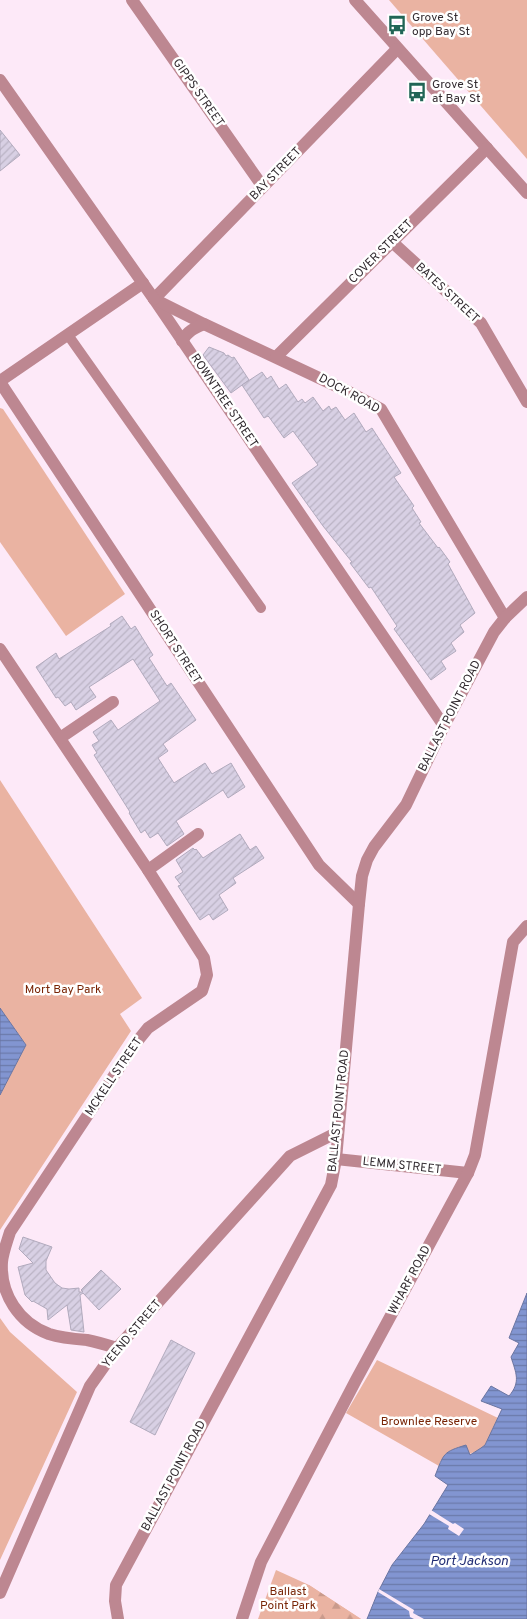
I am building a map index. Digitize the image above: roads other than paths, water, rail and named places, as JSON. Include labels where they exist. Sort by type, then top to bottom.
[{"type":"street","name":"GIPPS STREET","points":[[132,0],[263,187]]},
{"type":"street","points":[[355,0],[527,192]]},
{"type":"street","name":"BAY STREET","points":[[154,299],[398,49]]},
{"type":"street","name":"ROWNTREE STREET","points":[[0,80],[154,299],[444,726]]},
{"type":"street","name":"COVER STREET","points":[[276,357],[486,148]]},
{"type":"street","name":"BATES STREET","points":[[391,241],[481,323],[527,402]]},
{"type":"street","points":[[0,382],[143,283]]},
{"type":"street","name":"DOCK ROAD","points":[[154,299],[381,409],[505,618]]},
{"type":"street","points":[[182,340],[190,331],[204,324]]},
{"type":"street","name":"SHORT STREET","points":[[0,382],[319,865],[359,904]]},
{"type":"street","name":"BALLAST POINT ROAD","points":[[118,1619],[115,1601],[116,1585],[331,1185],[336,1159],[362,876],[367,860],[374,847],[406,805],[444,726],[494,632],[505,618],[527,597]]},
{"type":"street","name":"MCKELL STREET","points":[[0,649],[148,870],[204,958],[207,975],[202,990],[148,1028],[135,1044],[10,1232],[2,1262],[7,1296],[13,1307],[29,1324],[50,1335],[90,1341],[117,1348]]},
{"type":"street","points":[[60,738],[113,702]]},
{"type":"street","points":[[148,870],[198,834]]},
{"type":"street","name":"WHARF ROAD","points":[[242,1619],[261,1562],[356,1380],[468,1174],[475,1155],[513,942],[527,926]]},
{"type":"street","name":"YEEND STREET","points":[[0,1593],[90,1386],[117,1348],[290,1156],[338,1132]]},
{"type":"street","name":"LEMM STREET","points":[[336,1159],[468,1174]]},
{"type":"lane","points":[[68,335],[261,608]]},
{"type":"water","points":[[0,1008],[26,1045],[0,1095]]},
{"type":"water","name":"Port Jackson","points":[[527,1293],[527,1619],[367,1619],[392,1565],[424,1524],[448,1485],[435,1476],[445,1454],[466,1445],[470,1455],[485,1445],[502,1409],[481,1401],[491,1386],[509,1396],[513,1391],[516,1377],[511,1357],[519,1343],[509,1338]]},
{"type":"place","name":"Grove St opp Bay St","points":[[397,25]]},
{"type":"place","name":"Grove St at Bay St","points":[[417,92]]},
{"type":"park label","name":"Mort Bay Park","points":[[63,990]]},
{"type":"park label","name":"Brownlee Reserve","points":[[429,1422]]},
{"type":"park label","name":"Ballast Point Park","points":[[288,1599]]}]
